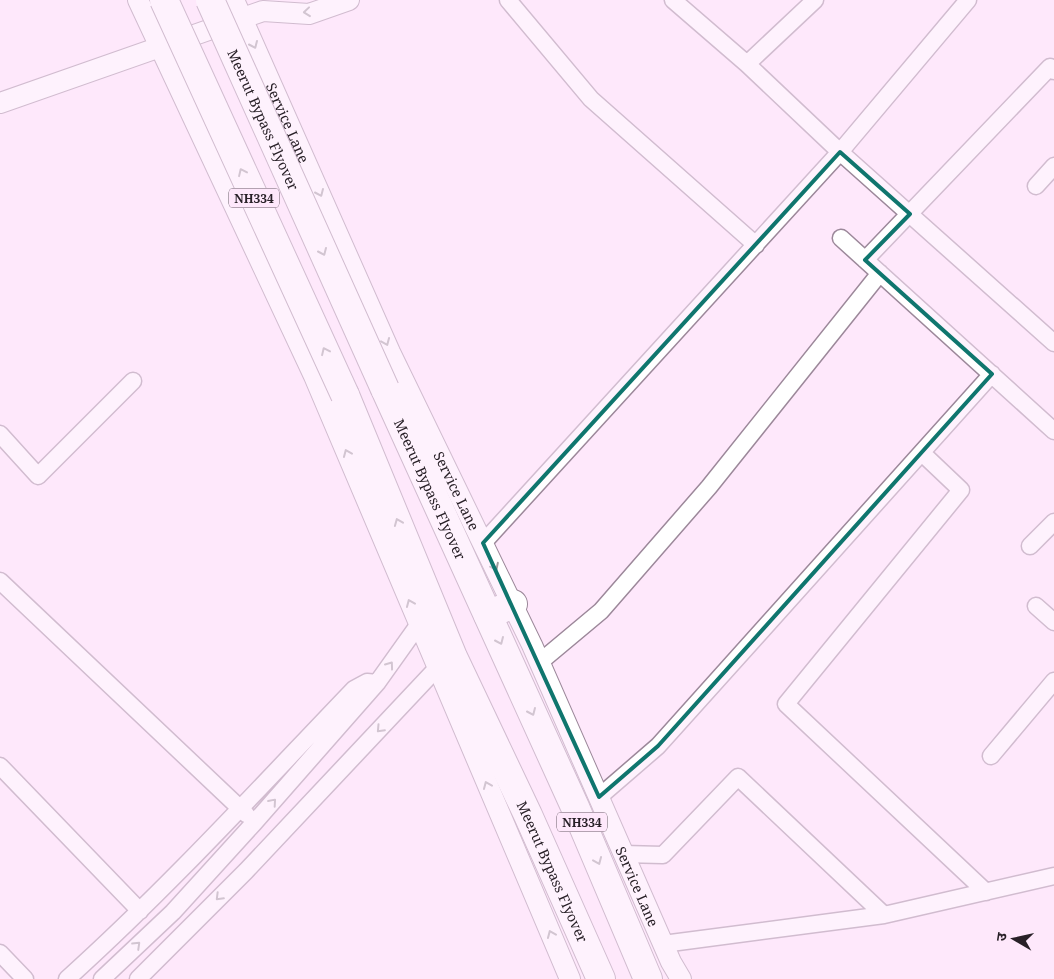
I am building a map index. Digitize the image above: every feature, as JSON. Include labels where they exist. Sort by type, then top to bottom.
[{"type":"highway","name":"NH334","points":[[164,0],[345,395],[427,620],[445,663]]},
{"type":"highway","name":"Meerut Bypass Flyover","points":[[210,0],[575,807],[648,979]]},
{"type":"highway","points":[[488,615],[512,604]]},
{"type":"highway","name":"Meerut Bypass Flyover","points":[[445,663],[528,816],[600,979]]},
{"type":"street","points":[[102,979],[172,912],[254,823],[377,683],[427,620],[138,0]]},
{"type":"street","points":[[0,102],[160,46],[238,9],[270,6],[309,14],[349,0]]},
{"type":"street","points":[[508,0],[591,99],[756,244]]},
{"type":"street","points":[[673,0],[747,64],[840,152],[1054,343]]},
{"type":"street","points":[[747,64],[815,0]]},
{"type":"street","points":[[483,543],[840,152],[968,0]]},
{"type":"street","name":"Service Lane","points":[[238,9],[390,352],[540,662],[671,962],[681,979]]},
{"type":"street","points":[[866,260],[1053,67]]},
{"type":"street","points":[[1036,186],[1054,166]]},
{"type":"street","points":[[841,238],[1054,431]]},
{"type":"street","points":[[540,662],[601,611],[709,487],[880,273]]},
{"type":"street","points":[[599,797],[658,746],[992,374]]},
{"type":"street","points":[[0,434],[38,476],[133,381]]},
{"type":"street","points":[[922,453],[962,490],[786,704],[986,892]]},
{"type":"street","points":[[1030,546],[1054,522]]},
{"type":"street","points":[[0,581],[254,823]]},
{"type":"street","points":[[1036,606],[1054,622]]},
{"type":"street","points":[[138,979],[246,871],[445,663],[570,979]]},
{"type":"street","points":[[991,756],[1054,681]]},
{"type":"street","points":[[67,979],[140,911],[354,689],[367,682],[377,683]]},
{"type":"street","points":[[0,766],[140,911]]},
{"type":"street","points":[[624,854],[663,855],[738,777],[884,915]]},
{"type":"street","points":[[227,852],[246,871]]},
{"type":"street","points":[[663,944],[884,915],[1054,876]]},
{"type":"street","points":[[172,912],[188,928]]},
{"type":"street","points":[[0,953],[25,979]]},
{"type":"highlighted area","points":[[840,152],[910,214],[865,260],[992,374],[658,746],[599,797],[483,543]]}]
